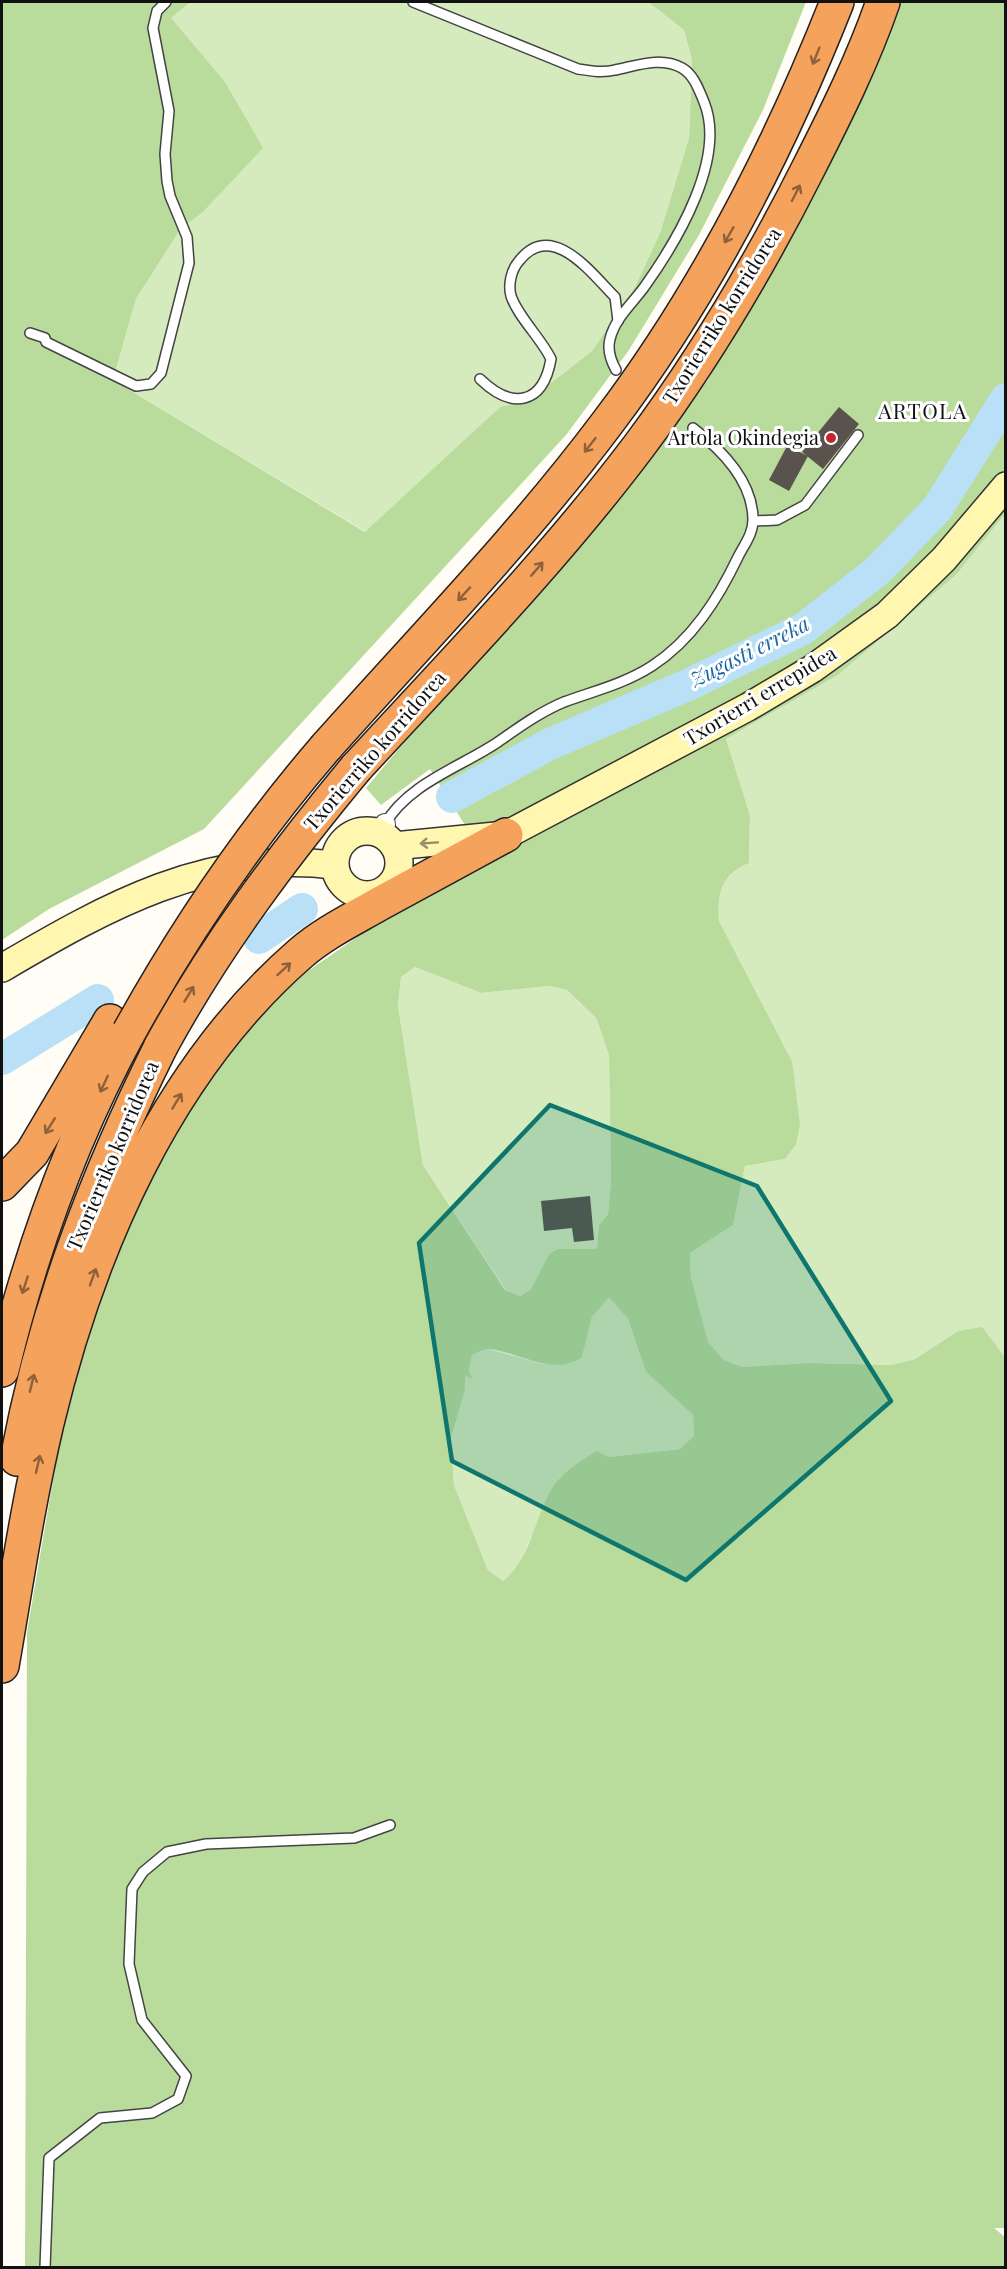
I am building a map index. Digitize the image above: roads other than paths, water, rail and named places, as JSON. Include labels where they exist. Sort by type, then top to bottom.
[{"type":"highway","name":"Txorierriko korridorea","points":[[2,1370],[20,1301],[50,1211],[120,1026],[190,899],[247,827],[284,795],[533,517],[609,422],[661,348],[751,195],[793,109],[837,2]]},
{"type":"highway","name":"Txorierriko korridorea","points":[[2,1565],[28,1401],[60,1286],[94,1190],[161,1046],[238,918],[289,850],[356,768],[583,516],[639,445],[692,370],[751,275],[790,205],[849,87],[883,2]]},
{"type":"highway","points":[[317,940],[506,835]]},
{"type":"highway","points":[[2,1666],[34,1479],[48,1420],[86,1296],[116,1220],[143,1161],[192,1076],[241,1013],[272,980],[317,940],[357,894]]},
{"type":"highway","points":[[2,1184],[32,1154],[120,1026]]},
{"type":"main road","name":"Txorierri errepidea","points":[[506,835],[748,707],[812,669],[887,615],[944,559],[1005,486]]},
{"type":"main road","points":[[386,834],[399,861],[397,876],[392,884],[376,894],[357,894],[341,884],[334,865],[340,844],[358,832],[506,835]]},
{"type":"main road","points":[[397,876],[468,855]]},
{"type":"main road","points":[[2,969],[92,916],[168,883],[254,865],[308,862],[334,865]]},
{"type":"lane","points":[[30,333],[36,333],[45,338],[44,341],[136,386],[151,384],[161,373],[182,299],[189,258],[187,237],[170,196],[166,170],[169,111],[153,28],[157,11],[166,2]]},
{"type":"lane","points":[[413,2],[578,69],[603,71],[639,63],[660,63],[681,67],[699,88],[709,112],[712,130],[701,181],[664,258],[618,321],[609,341],[609,352],[616,370]]},
{"type":"lane","points":[[480,379],[498,394],[515,399],[528,398],[544,384],[551,359],[544,344],[515,304],[510,288],[516,264],[538,247],[559,247],[577,259],[615,297],[618,321]]},
{"type":"lane","points":[[386,834],[391,813],[431,781],[498,742],[512,731],[563,703],[633,677],[673,651],[713,603],[749,539],[753,521],[744,486],[732,465],[714,444],[693,428]]},
{"type":"lane","points":[[753,521],[777,520],[805,505],[858,435]]},
{"type":"lane","points":[[45,2268],[49,2158],[100,2118],[152,2113],[178,2098],[186,2076],[142,2020],[129,1964],[132,1890],[143,1872],[167,1852],[206,1844],[354,1838],[390,1825]]},
{"type":"waterway","name":"Zugasti erreka","points":[[452,797],[550,744],[690,684],[803,629],[877,571],[937,509],[1006,399]]},
{"type":"waterway","points":[[259,938],[302,909]]},
{"type":"waterway","points":[[2,1059],[98,1000]]},
{"type":"place","name":"Artola Okindegia","points":[[831,438]]},
{"type":"district","name":"ARTOLA","points":[[923,412]]}]
